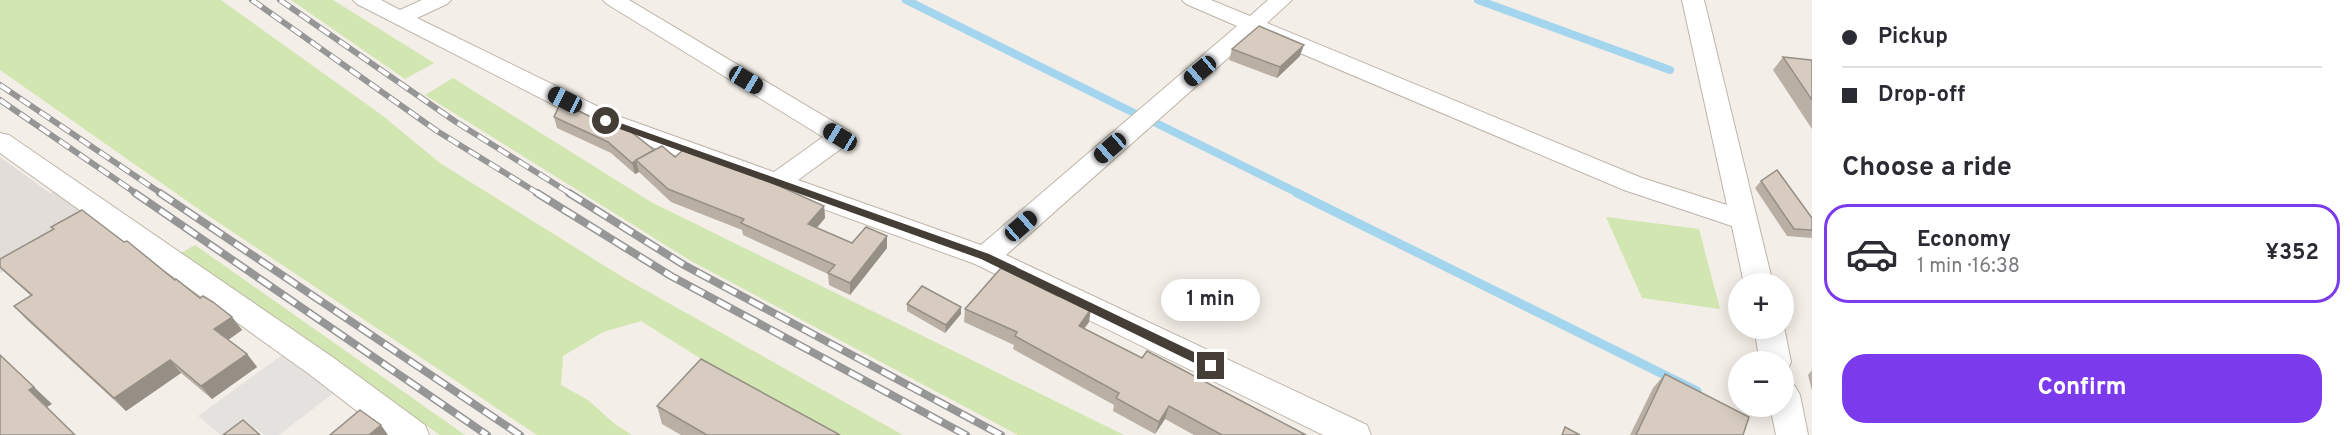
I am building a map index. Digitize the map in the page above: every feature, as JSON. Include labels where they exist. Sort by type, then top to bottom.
[{"type":"street","points":[[364,0],[606,121],[985,257],[1354,435]]},
{"type":"street","points":[[399,18],[440,0]]},
{"type":"street","points":[[614,0],[840,137],[777,182]]},
{"type":"street","points":[[1194,0],[1633,184],[1745,220]]},
{"type":"street","points":[[985,257],[1281,0]]},
{"type":"street","points":[[1693,0],[1757,273]]},
{"type":"street","points":[[0,141],[320,365],[413,435]]},
{"type":"street","points":[[1788,417],[1792,435]]},
{"type":"shaded area","points":[[0,157],[50,193],[57,190],[93,219],[0,273]]},
{"type":"shaded area","points":[[285,353],[335,392],[279,435],[264,435],[256,428],[246,435],[221,435],[198,416]]},
{"type":"green space","points":[[0,0],[221,0],[383,116],[440,163],[624,278],[903,435],[822,435],[641,321],[603,332],[563,356],[561,385],[588,400],[616,425],[632,435],[537,435],[200,210],[0,70]]},
{"type":"green space","points":[[291,0],[333,0],[434,63],[405,79]]},
{"type":"green space","points":[[453,78],[651,202],[1124,435],[1018,435],[691,261],[425,95]]},
{"type":"green space","points":[[1606,217],[1699,229],[1720,309],[1642,298]]},
{"type":"green space","points":[[195,245],[465,435],[440,435],[181,253]]},
{"type":"building","points":[[1259,26],[1304,45],[1280,67],[1232,49]]},
{"type":"building","points":[[1783,57],[1811,60],[1812,100]]},
{"type":"building","points":[[561,102],[593,118],[630,131],[654,150],[632,163],[608,142],[554,117]]},
{"type":"building","points":[[662,146],[675,157],[683,150],[768,181],[824,206],[808,224],[852,243],[866,227],[887,236],[850,283],[828,273],[835,265],[741,223],[744,219],[668,189],[636,160]]},
{"type":"building","points":[[1777,170],[1812,218],[1812,230],[1794,229],[1761,181]]},
{"type":"building","points":[[82,210],[124,242],[127,241],[200,298],[203,296],[232,317],[214,329],[247,354],[201,386],[170,360],[114,398],[14,306],[32,295],[0,267],[0,259],[54,229],[51,227]]},
{"type":"building","points":[[1001,268],[1058,296],[1060,294],[1091,309],[1079,326],[1142,358],[1147,351],[1306,435],[1222,435],[1169,406],[1159,422],[1116,398],[1119,393],[1015,336],[1017,332],[965,309]]},
{"type":"building","points":[[922,286],[961,307],[946,325],[907,304]]},
{"type":"building","points":[[0,355],[34,387],[29,390],[75,435],[0,435]]},
{"type":"building","points":[[701,359],[840,435],[707,435],[657,406]]},
{"type":"building","points":[[1665,374],[1728,406],[1728,417],[1749,417],[1743,435],[1636,435]]},
{"type":"building","points":[[360,410],[381,425],[369,435],[330,435]]},
{"type":"building","points":[[243,420],[260,435],[223,435]]},
{"type":"building","points":[[1565,427],[1580,435],[1562,435]]},
{"type":"waterway","points":[[906,0],[1136,114]]},
{"type":"waterway","points":[[1478,0],[1670,70]]},
{"type":"waterway","points":[[1152,121],[1300,194]]},
{"type":"waterway","points":[[1297,193],[1697,391]]},
{"type":"railway","points":[[252,0],[437,131],[539,194]]},
{"type":"railway","points":[[280,0],[456,122],[571,194]]},
{"type":"railway","points":[[0,85],[162,194]]},
{"type":"railway","points":[[0,100],[137,194]]},
{"type":"railway","points":[[135,193],[487,435]]},
{"type":"railway","points":[[160,193],[520,435]]},
{"type":"railway","points":[[537,193],[671,276],[966,435]]},
{"type":"railway","points":[[569,193],[684,265],[1001,435]]},
{"type":"route","points":[[606,121],[985,257],[1211,366]]}]
